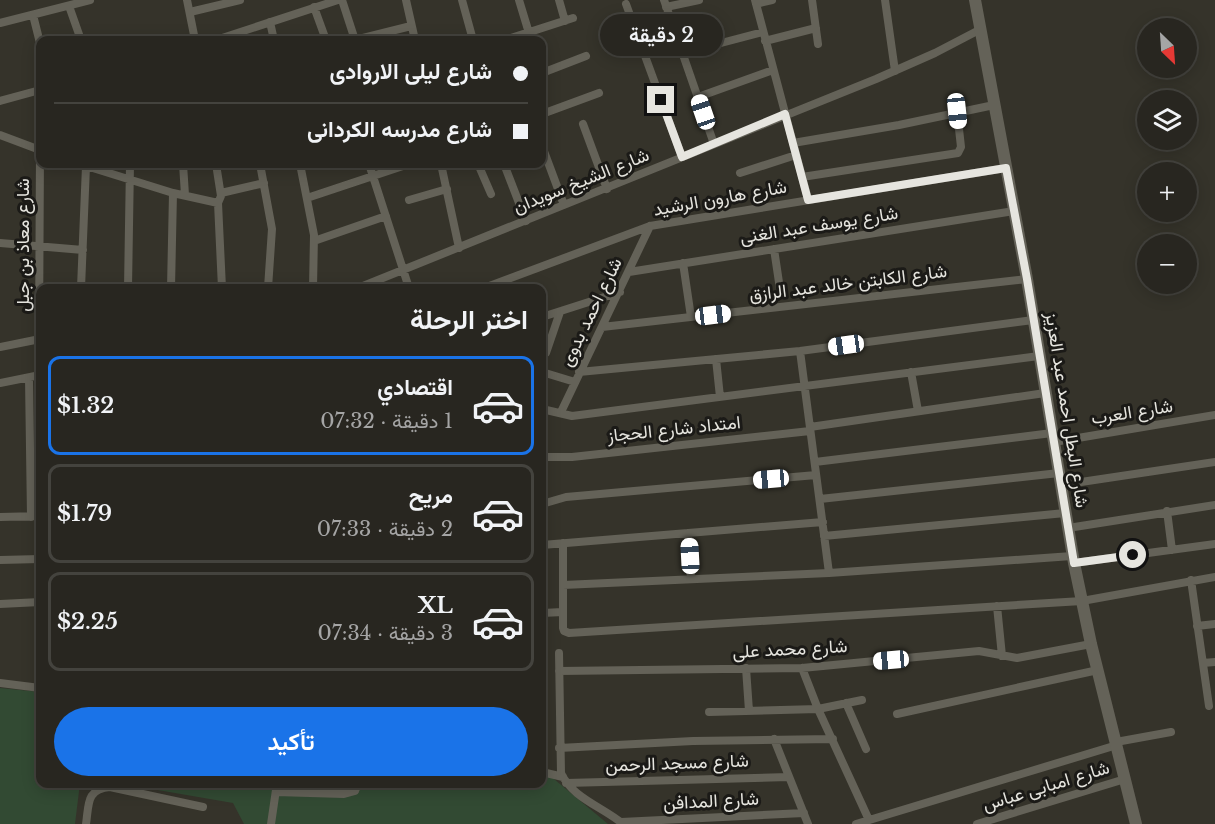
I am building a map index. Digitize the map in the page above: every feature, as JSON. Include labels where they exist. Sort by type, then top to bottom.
[{"type":"main road","name":"شارع البطل احمد عبد العزيز","points":[[975,0],[1027,279],[1073,559],[1091,644],[1136,824]]},
{"type":"street","points":[[0,23],[90,0]]},
{"type":"street","points":[[187,0],[194,36]]},
{"type":"street","points":[[190,12],[240,0]]},
{"type":"street","points":[[238,36],[270,22],[340,0],[354,36]]},
{"type":"street","points":[[406,0],[414,36]]},
{"type":"street","points":[[462,0],[472,36]]},
{"type":"street","points":[[519,0],[529,33]]},
{"type":"street","points":[[519,36],[569,19],[559,0]]},
{"type":"street","points":[[699,0],[665,4],[714,144]]},
{"type":"street","points":[[772,0],[755,2],[808,200]]},
{"type":"street","points":[[812,0],[818,44]]},
{"type":"street","points":[[885,0],[895,71]]},
{"type":"street","points":[[626,4],[682,157]]},
{"type":"street","points":[[69,6],[80,36]]},
{"type":"street","points":[[314,7],[325,36]]},
{"type":"street","points":[[33,15],[38,36]]},
{"type":"street","points":[[270,22],[273,36]]},
{"type":"street","points":[[371,36],[411,26]]},
{"type":"street","points":[[683,53],[816,28]]},
{"type":"street","name":"شارع الشيخ سويدان","points":[[369,284],[895,71],[981,30]]},
{"type":"street","points":[[546,71],[586,56]]},
{"type":"street","points":[[698,97],[773,70]]},
{"type":"street","points":[[0,102],[36,91]]},
{"type":"street","points":[[546,113],[599,93]]},
{"type":"street","points":[[793,143],[899,125],[994,105]]},
{"type":"street","points":[[802,177],[958,153],[961,147],[957,111]]},
{"type":"street","points":[[583,124],[607,189]]},
{"type":"street","points":[[0,135],[36,148]]},
{"type":"street","points":[[740,173],[796,155]]},
{"type":"street","points":[[546,157],[564,206]]},
{"type":"street","name":"شارع معاذ بن جبل","points":[[39,284],[40,168]]},
{"type":"street","points":[[81,284],[83,168]]},
{"type":"street","points":[[101,168],[129,180],[218,203]]},
{"type":"street","points":[[128,284],[130,168]]},
{"type":"street","points":[[183,168],[185,195]]},
{"type":"street","points":[[217,168],[221,193],[218,203],[222,284]]},
{"type":"street","points":[[261,168],[272,229],[268,284]]},
{"type":"street","points":[[301,168],[314,241],[313,284]]},
{"type":"street","points":[[370,168],[408,284]]},
{"type":"street","points":[[307,198],[391,168]]},
{"type":"street","points":[[442,168],[459,248]]},
{"type":"street","points":[[480,168],[491,194]]},
{"type":"street","points":[[506,168],[526,221]]},
{"type":"street","name":"شارع هارون الرشيد","points":[[495,284],[650,226],[1006,168]]},
{"type":"street","points":[[221,193],[264,183]]},
{"type":"street","points":[[409,200],[447,189]]},
{"type":"street","points":[[171,284],[173,193]]},
{"type":"street","name":"شارع يوسف عبد الغنى","points":[[629,272],[1014,211]]},
{"type":"street","points":[[314,241],[386,216]]},
{"type":"street","name":"شارع احمد بدوى","points":[[561,412],[650,226]]},
{"type":"street","points":[[0,243],[82,250]]},
{"type":"street","points":[[774,249],[780,288]]},
{"type":"street","points":[[683,263],[691,317]]},
{"type":"street","name":"شارع الكابتن خالد عبد الرازق","points":[[602,327],[1027,279]]},
{"type":"street","points":[[546,316],[620,292]]},
{"type":"street","points":[[546,353],[560,312]]},
{"type":"street","points":[[579,372],[800,351],[1034,320]]},
{"type":"street","points":[[0,347],[36,340]]},
{"type":"street","points":[[800,351],[829,573]]},
{"type":"street","points":[[546,410],[572,416],[1039,356]]},
{"type":"street","points":[[716,359],[720,397]]},
{"type":"street","points":[[911,372],[918,411]]},
{"type":"street","points":[[546,373],[575,382]]},
{"type":"street","points":[[0,383],[36,376]]},
{"type":"street","points":[[0,517],[36,516],[31,481],[29,378]]},
{"type":"street","name":"امتداد شارع الحجاز","points":[[546,457],[572,457],[810,429],[1046,393]]},
{"type":"street","name":"شارع العرب","points":[[814,462],[1053,437],[1215,415]]},
{"type":"street","points":[[819,499],[1060,479],[1215,462]]},
{"type":"street","points":[[546,503],[566,497],[816,475]]},
{"type":"street","points":[[31,481],[36,480]]},
{"type":"street","points":[[1068,528],[1215,505]]},
{"type":"street","points":[[1167,511],[1172,549]]},
{"type":"street","points":[[824,536],[1065,513]]},
{"type":"street","points":[[546,545],[823,522]]},
{"type":"street","points":[[688,533],[691,579]]},
{"type":"street","points":[[563,543],[563,628],[569,633],[1082,601],[1215,577]]},
{"type":"street","points":[[563,585],[1073,559],[1215,544]]},
{"type":"street","points":[[0,560],[36,560]]},
{"type":"street","points":[[1191,580],[1209,706]]},
{"type":"street","points":[[0,604],[36,602]]},
{"type":"street","points":[[997,606],[1002,656]]},
{"type":"street","points":[[546,613],[563,612]]},
{"type":"street","points":[[1197,626],[1215,624]]},
{"type":"street","name":"شارع محمد على","points":[[559,671],[802,668],[979,651],[1017,658],[1091,644]]},
{"type":"street","points":[[559,653],[559,748],[560,768],[564,780],[576,793],[622,823]]},
{"type":"street","points":[[1203,663],[1215,662]]},
{"type":"street","points":[[802,668],[868,820]]},
{"type":"street","points":[[747,669],[748,711]]},
{"type":"street","points":[[897,714],[1098,670]]},
{"type":"street","points":[[0,683],[36,688]]},
{"type":"street","points":[[709,712],[818,709],[862,700]]},
{"type":"street","points":[[846,703],[866,749]]},
{"type":"street","points":[[856,824],[1117,743],[1171,732]]},
{"type":"street","points":[[774,739],[808,824]]},
{"type":"street","points":[[559,748],[693,741],[833,739]]},
{"type":"street","points":[[546,773],[564,780]]},
{"type":"street","name":"شارع مسجد الرحمن","points":[[564,780],[789,777]]},
{"type":"street","name":"شارع امبابى عباس","points":[[977,824],[1125,779]]},
{"type":"street","points":[[86,824],[89,800],[93,792],[100,788]]},
{"type":"street","points":[[115,788],[203,807]]},
{"type":"street","points":[[271,824],[276,788],[344,794],[355,791],[356,788]]},
{"type":"street","name":"شارع المدافن","points":[[622,823],[804,813]]},
{"type":"green space","points":[[0,688],[36,692],[36,788],[79,788],[75,824],[0,824]]},
{"type":"green space","points":[[546,772],[608,824],[244,824],[233,803],[146,788],[546,788]]},
{"type":"route","points":[[661,100],[682,157],[785,114],[808,200],[1006,168],[1027,279],[1074,563],[1133,555]]}]
